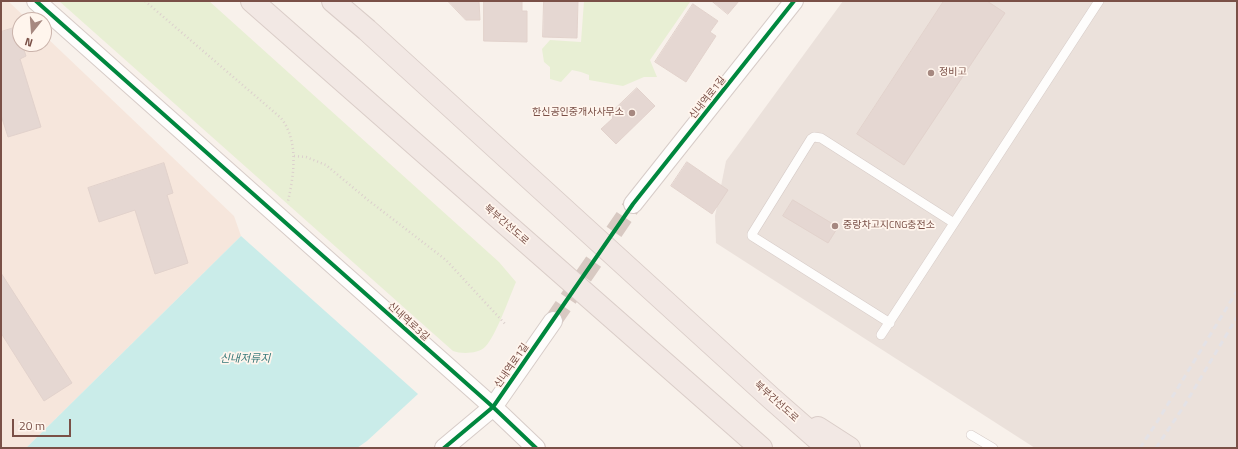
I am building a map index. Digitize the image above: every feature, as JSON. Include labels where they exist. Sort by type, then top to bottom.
[{"type":"highway","name":"북부간선도로","points":[[252,1],[757,446]]},
{"type":"highway","name":"북부간선도로","points":[[332,1],[373,35],[771,398],[828,448]]},
{"type":"highway","points":[[771,398],[849,448]]},
{"type":"street","name":"신내역로3길","points":[[36,1],[278,208],[536,448]]},
{"type":"street","name":"신내역로1길","points":[[633,204],[794,1]]},
{"type":"street","name":"신내역로1길","points":[[444,448],[493,408],[553,321]]},
{"type":"lane","points":[[881,335],[1099,1]]},
{"type":"lane","points":[[890,323],[752,236],[811,139],[814,137],[821,138],[954,223]]},
{"type":"lane","points":[[971,435],[994,448]]},
{"type":"path","points":[[145,1],[281,118],[287,126],[294,156],[292,183],[278,208]]},
{"type":"path","points":[[294,156],[306,157],[326,165],[368,200],[446,260],[506,325]]},
{"type":"shaded area","points":[[1,1],[8,1],[20,12],[12,12],[12,52],[52,52],[52,43],[234,216],[241,236],[26,448],[1,448]]},
{"type":"shaded area","points":[[843,1],[1237,1],[1237,448],[1035,448],[716,243],[715,216],[726,161]]},
{"type":"green space","points":[[59,1],[209,1],[499,262],[516,282],[498,326],[485,347],[478,351],[469,353],[453,351]]},
{"type":"green space","points":[[584,1],[690,2],[650,60],[657,77],[644,77],[623,86],[589,80],[589,75],[572,70],[561,82],[550,79],[550,67],[544,62],[542,49],[550,40],[581,42]]},
{"type":"water","name":"신내저류지","points":[[241,236],[418,394],[367,441],[357,448],[26,448]]},
{"type":"building","points":[[448,1],[479,1],[480,20],[466,20]]},
{"type":"building","points":[[484,1],[522,1],[522,11],[527,11],[527,42],[484,41]]},
{"type":"building","points":[[544,1],[578,1],[577,38],[543,37]]},
{"type":"building","points":[[712,1],[739,1],[728,14]]},
{"type":"building","name":"정비고","points":[[944,1],[987,1],[1005,13],[904,165],[857,134]]},
{"type":"building","points":[[693,4],[718,21],[710,32],[716,36],[686,82],[655,62]]},
{"type":"building","points":[[12,29],[12,52],[25,52],[26,56],[20,59],[41,127],[8,137],[1,115],[1,32]]},
{"type":"building","points":[[637,88],[655,106],[616,144],[601,129],[613,118],[610,114]]},
{"type":"building","points":[[687,162],[728,190],[712,214],[671,186]]},
{"type":"building","points":[[164,163],[173,193],[167,195],[188,263],[155,274],[135,210],[99,222],[88,188]]},
{"type":"building","points":[[793,200],[838,227],[828,243],[783,216]]},
{"type":"building","points":[[1,273],[72,383],[44,401],[1,333]]},
{"type":"tunnel","points":[[553,321],[633,204]]},
{"type":"railway","points":[[1140,448],[1237,291]]},
{"type":"railway","points":[[1156,448],[1184,406],[1237,317]]},
{"type":"cycle path","points":[[36,1],[493,407],[536,448]]},
{"type":"cycle path","points":[[444,448],[493,407],[633,204],[794,1]]},
{"type":"place","name":"정비고","points":[[931,73]]},
{"type":"place","name":"한신공인중개사사무소","points":[[632,113]]},
{"type":"place","name":"중랑차고지CNG충전소","points":[[835,226]]}]
